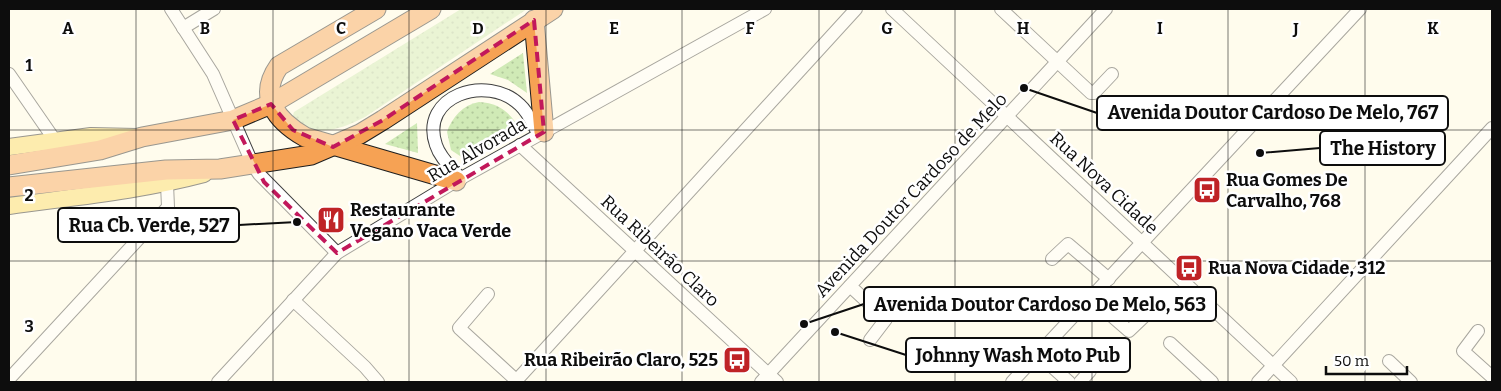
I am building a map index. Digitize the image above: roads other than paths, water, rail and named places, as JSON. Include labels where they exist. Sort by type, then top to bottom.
[{"type":"highway","points":[[376,9],[279,66],[271,80],[271,104],[278,116],[293,130],[305,137],[333,147],[458,180]]},
{"type":"highway","points":[[9,165],[100,150],[142,137],[233,120],[271,104],[431,9]]},
{"type":"highway","points":[[9,187],[166,170],[220,169],[312,155],[333,147],[383,120],[553,9]]},
{"type":"highway","points":[[534,20],[542,133]]},
{"type":"main road","points":[[9,147],[47,135],[142,137]]},
{"type":"main road","points":[[9,206],[167,184],[220,169]]},
{"type":"street","points":[[171,9],[213,74],[252,165],[264,182],[336,253]]},
{"type":"street","points":[[183,28],[214,9]]},
{"type":"street","name":"Rua Alvorada","points":[[223,381],[336,253],[458,180],[764,9]]},
{"type":"street","points":[[488,294],[459,328],[518,381],[856,9]]},
{"type":"street","name":"Rua Nova Cidade","points":[[892,9],[1291,382]]},
{"type":"street","points":[[1001,9],[1091,93],[1094,93],[1112,74]]},
{"type":"street","name":"Avenida Doutor Cardoso de Melo","points":[[769,380],[850,286],[1106,9]]},
{"type":"street","points":[[1012,382],[1360,9]]},
{"type":"street","points":[[9,74],[47,135]]},
{"type":"street","points":[[458,180],[440,155],[433,130],[442,107],[458,94],[483,89],[509,98],[520,105],[542,133]]},
{"type":"street","points":[[1258,382],[1492,128]]},
{"type":"street","name":"Rua Ribeirão Claro","points":[[520,145],[769,380]]},
{"type":"street","points":[[9,379],[168,207],[167,184]]},
{"type":"street","points":[[1052,259],[1068,244],[1108,279]]},
{"type":"street","points":[[850,286],[886,318],[870,340]]},
{"type":"street","points":[[1091,298],[1128,331],[1150,311]]},
{"type":"street","points":[[293,300],[365,367],[378,382]]},
{"type":"street","points":[[1478,331],[1463,351],[1492,377]]},
{"type":"street","points":[[1170,343],[1212,382]]},
{"type":"street","points":[[1038,354],[1069,382]]},
{"type":"street","points":[[1389,361],[1411,382]]},
{"type":"street","points":[[1080,382],[1090,371]]},
{"type":"place","name":"Avenida Doutor Cardoso De Melo, 767","points":[[1024,88]]},
{"type":"place","name":"The History","points":[[1260,153]]},
{"type":"place","name":"Rua Gomes De Carvalho, 768","points":[[1207,190]]},
{"type":"place","name":"Restaurante Vegano Vaca Verde","points":[[331,220]]},
{"type":"place","name":"Rua Cb. Verde, 527","points":[[297,222]]},
{"type":"place","name":"Rua Nova Cidade, 312","points":[[1189,268]]},
{"type":"place","name":"Avenida Doutor Cardoso De Melo, 563","points":[[804,324]]},
{"type":"place","name":"Johnny Wash Moto Pub","points":[[835,332]]},
{"type":"place","name":"Rua Ribeirão Claro, 525","points":[[737,360]]}]
